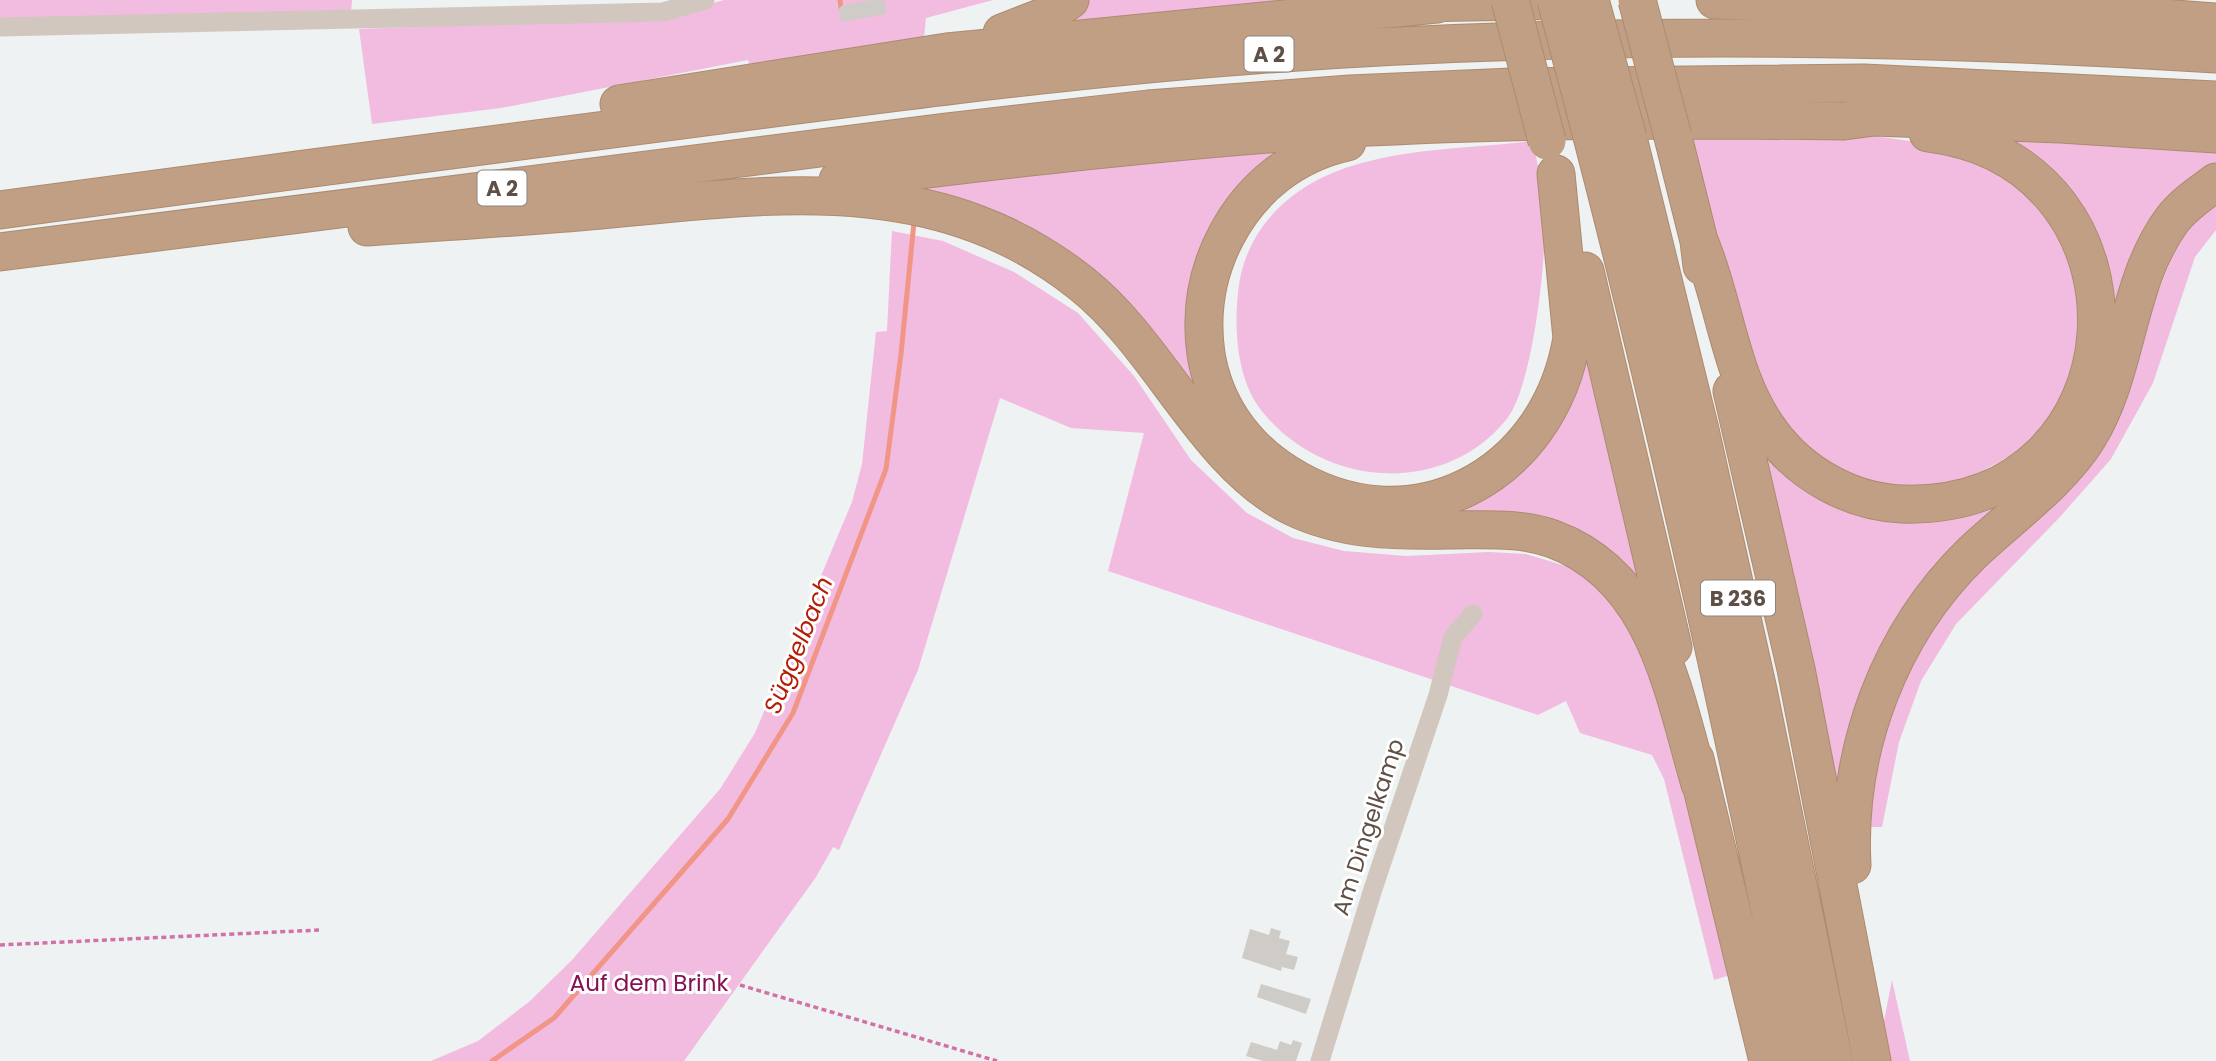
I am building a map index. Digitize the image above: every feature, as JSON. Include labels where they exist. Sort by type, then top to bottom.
[{"type":"highway","points":[[947,52],[1025,26],[1070,0]]},
{"type":"highway","points":[[1353,0],[1437,4]]},
{"type":"highway","points":[[1510,0],[1551,158],[1573,222],[1605,351],[1665,606],[1700,784]]},
{"type":"highway","name":"B 236","points":[[1556,0],[1610,139],[1700,430],[1758,690],[1834,1061]]},
{"type":"highway","name":"B 236","points":[[1590,0],[1610,139],[1801,1061]]},
{"type":"highway","points":[[327,166],[390,139],[947,52],[1437,4],[1596,0]]},
{"type":"highway","points":[[1637,0],[1699,241],[1702,272],[1758,492],[1796,669],[1872,1061]]},
{"type":"highway","points":[[1715,0],[2026,8],[2216,22]]},
{"type":"highway","points":[[2189,0],[2216,8]]},
{"type":"highway","name":"A 2","points":[[0,210],[957,85],[1145,64],[1359,48],[1662,37],[1841,37],[2046,43],[2216,54]]},
{"type":"highway","name":"A 2","points":[[0,252],[933,133],[1148,109],[1350,94],[1526,87],[1864,83],[2216,100]]},
{"type":"highway","points":[[758,195],[790,186],[1144,145],[1322,130],[1441,125],[1644,119],[1844,121],[1888,117],[2216,134]]},
{"type":"highway","points":[[1699,241],[1713,274],[1745,392],[1772,435],[1793,458],[1815,475],[1835,487],[1867,499],[1919,504],[1975,495],[2023,470],[2041,454],[2073,414],[2094,362],[2098,301],[2082,246],[2069,220],[2050,195],[2028,175],[2001,158],[1969,144],[1932,134],[1844,121]]},
{"type":"highway","points":[[1441,125],[1330,146],[1303,157],[1273,177],[1251,198],[1231,226],[1211,268],[1204,302],[1203,335],[1218,397],[1238,431],[1268,461],[1309,488],[1345,501],[1371,505],[1420,503],[1451,495],[1479,482],[1509,460],[1530,438],[1549,411],[1560,387],[1572,338],[1551,158]]},
{"type":"highway","points":[[1860,992],[1851,820],[1865,737],[1889,668],[1939,590],[1970,556],[2064,466],[2087,438],[2116,378],[2143,277],[2157,245],[2173,219],[2216,182]]},
{"type":"highway","points":[[211,226],[287,233],[460,223],[758,195],[837,195],[907,204],[977,225],[1048,261],[1083,285],[1133,335],[1239,468],[1261,488],[1290,505],[1352,527],[1515,531],[1552,539],[1584,555],[1617,579],[1649,625],[1664,661],[1700,784],[1768,1061]]},
{"type":"street","points":[[0,27],[663,12],[705,0]]},
{"type":"street","name":"Am Dingelkamp","points":[[1320,1061],[1373,889],[1438,695],[1453,637],[1473,614]]},
{"type":"path","points":[[0,945],[319,930]]},
{"type":"path","points":[[740,985],[997,1061]]},
{"type":"green space","points":[[0,0],[352,0],[351,13],[0,21]]},
{"type":"green space","points":[[724,0],[993,0],[926,18],[924,37],[750,67],[748,60],[501,108],[372,124],[359,29],[667,17]]},
{"type":"green space","points":[[1085,0],[1297,0],[1053,25]]},
{"type":"green space","points":[[1686,131],[1853,133],[1917,142],[2007,177],[2037,199],[2062,236],[2085,313],[2073,384],[2029,446],[1957,484],[1886,487],[1847,477],[1814,458],[1764,399]]},
{"type":"green space","points":[[1981,135],[2216,149],[2216,169],[2174,207],[2147,248],[2129,295],[2100,394],[2084,426],[2033,483],[1958,555],[1908,622],[1872,693],[1850,773],[1843,819],[1759,443],[1762,441],[1802,480],[1845,501],[1873,509],[1901,512],[1956,508],[2009,488],[2058,452],[2080,421],[2096,387],[2105,350],[2108,313],[2104,276],[2093,240],[2075,207],[2041,171]]},
{"type":"green space","points":[[1533,141],[1544,199],[1542,280],[1532,347],[1516,403],[1506,420],[1480,445],[1449,462],[1416,471],[1382,473],[1348,468],[1316,455],[1286,436],[1253,398],[1242,369],[1237,338],[1241,272],[1257,235],[1268,219],[1282,204],[1316,181],[1358,164],[1432,150]]},
{"type":"green space","points":[[1297,146],[1257,176],[1226,212],[1205,254],[1199,278],[1195,303],[1202,378],[1233,437],[1280,481],[1339,506],[1403,513],[1466,498],[1522,462],[1566,401],[1574,377],[1582,334],[1586,334],[1647,592],[1604,550],[1562,528],[1525,520],[1361,517],[1321,508],[1283,491],[1241,457],[1204,414],[1136,319],[1085,273],[1059,255],[1004,226],[976,215],[886,190]]},
{"type":"green space","points":[[2216,198],[2216,230],[2195,257],[2153,383],[2111,459],[2059,518],[1956,624],[1921,681],[1899,742],[1882,827],[1862,827],[1868,781],[1904,674],[1946,605],[2113,427],[2132,380],[2155,300],[2176,247],[2194,216]]},
{"type":"green space","name":"Auf dem Brink","points":[[892,231],[943,241],[1014,272],[1078,313],[1134,376],[1191,460],[1247,513],[1293,538],[1344,551],[1406,556],[1489,552],[1526,554],[1569,567],[1612,592],[1658,669],[1733,974],[1714,980],[1664,779],[1652,755],[1580,733],[1566,701],[1538,715],[1108,571],[1144,433],[1071,428],[1000,398],[918,670],[839,850],[833,847],[816,877],[684,1061],[431,1061],[478,1041],[530,1001],[572,960],[720,789],[755,733],[852,502],[862,464],[876,332],[887,331]]},
{"type":"green space","points":[[1892,980],[1910,1061],[1887,1061],[1882,1031]]},
{"type":"building","points":[[884,0],[886,14],[841,22],[839,8],[843,5]]},
{"type":"building","points":[[1271,928],[1281,931],[1279,938],[1290,941],[1286,954],[1298,957],[1294,970],[1282,967],[1281,971],[1242,958],[1250,929],[1269,935]]},
{"type":"building","points":[[1261,984],[1311,999],[1306,1014],[1257,997]]},
{"type":"building","points":[[1293,1040],[1302,1043],[1296,1061],[1263,1061],[1246,1056],[1251,1042],[1277,1050],[1280,1041],[1291,1045]]},
{"type":"waterway","points":[[840,0],[841,8]]},
{"type":"waterway","name":"Süggelbach","points":[[492,1061],[554,1018],[728,819],[793,713],[886,469],[914,222]]}]
